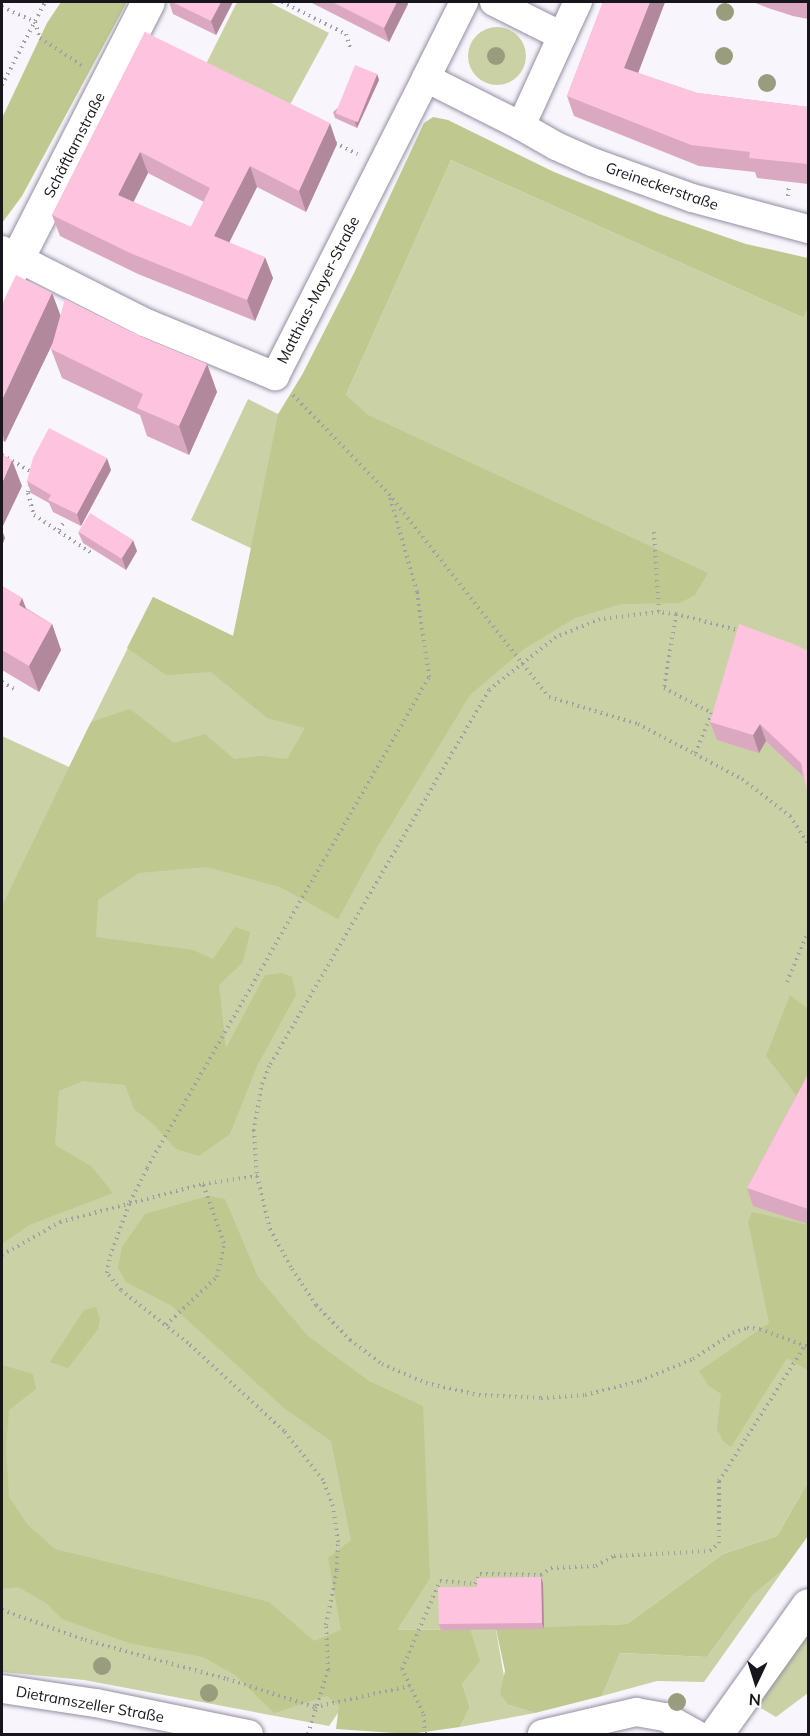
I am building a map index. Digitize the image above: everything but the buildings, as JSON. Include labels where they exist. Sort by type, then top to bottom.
[{"type":"street","name":"Schäftlarnstraße","points":[[2,288],[9,254],[108,79],[148,2]]},
{"type":"street","name":"Matthias-Mayer-Straße","points":[[9,254],[144,322],[275,376],[464,2]]},
{"type":"street","points":[[494,2],[562,36]]},
{"type":"street","points":[[521,126],[578,2]]},
{"type":"street","name":"Greineckerstraße","points":[[426,78],[556,146],[592,162],[692,198],[808,229]]},
{"type":"street","points":[[716,1734],[808,1605]]},
{"type":"street","name":"Dietramszeller Straße","points":[[2,1689],[96,1703],[249,1734]]},
{"type":"street","points":[[542,1734],[636,1712],[665,1717],[696,1734]]},
{"type":"path","points":[[2,85],[45,2]]},
{"type":"path","points":[[282,2],[346,34],[351,50]]},
{"type":"path","points":[[2,7],[35,22],[40,38],[108,79]]},
{"type":"path","points":[[327,139],[381,164]]},
{"type":"path","points":[[275,376],[389,494],[521,665],[549,697],[638,724],[742,779],[790,816],[808,844]]},
{"type":"path","points":[[2,455],[33,472],[28,493],[34,515],[93,554]]},
{"type":"path","points":[[308,1734],[328,1670],[326,1625],[337,1570],[338,1542],[330,1497],[323,1480],[284,1431],[166,1325],[120,1290],[107,1273],[110,1256],[130,1202],[147,1167],[429,677],[417,592],[389,494]]},
{"type":"path","points":[[59,530],[64,522]]},
{"type":"path","points":[[654,532],[659,612]]},
{"type":"path","points":[[425,1734],[423,1713],[402,1669],[441,1581],[475,1584],[480,1574],[541,1575],[551,1568],[596,1566],[614,1556],[710,1551],[719,1543],[719,1481],[806,1347],[760,1329],[747,1328],[733,1333],[693,1359],[640,1381],[585,1395],[540,1398],[479,1395],[426,1383],[374,1358],[350,1340],[316,1305],[292,1269],[270,1229],[257,1176],[254,1130],[261,1088],[269,1066],[489,690],[556,637],[600,619],[659,612],[676,614],[748,633]]},
{"type":"path","points":[[676,614],[664,688],[712,713],[695,754]]},
{"type":"path","points":[[2,682],[16,690]]},
{"type":"path","points":[[787,982],[808,933]]},
{"type":"path","points":[[2,1255],[60,1222],[203,1184],[257,1176]]},
{"type":"path","points":[[166,1325],[217,1278],[224,1244],[203,1184]]},
{"type":"path","points":[[2,1610],[85,1640],[227,1679],[315,1707],[410,1686]]},
{"type":"green space","points":[[61,2],[127,2],[22,196],[2,223],[2,118],[47,23]]},
{"type":"green space","points":[[237,2],[269,2],[329,33],[286,112],[203,70]]},
{"type":"green space","points":[[491,27],[503,27],[513,31],[522,40],[526,62],[518,77],[503,85],[491,85],[481,81],[472,72],[468,62],[468,50],[472,40],[481,31]]},
{"type":"green space","points":[[433,117],[448,120],[554,172],[659,214],[746,244],[808,258],[808,308],[804,318],[451,160],[346,395],[368,415],[708,573],[695,595],[680,603],[621,604],[575,618],[524,649],[470,695],[378,846],[338,919],[280,887],[207,867],[139,873],[98,900],[96,937],[193,950],[213,959],[235,927],[250,932],[243,962],[219,985],[226,1048],[265,975],[282,973],[292,977],[296,995],[257,1066],[230,1134],[199,1156],[176,1149],[152,1123],[134,1109],[125,1085],[83,1081],[59,1091],[55,1145],[91,1166],[113,1193],[29,1225],[2,1244],[2,906],[91,722],[130,709],[174,743],[205,734],[234,759],[262,756],[287,759],[305,728],[267,718],[211,672],[166,675],[127,648],[153,597],[233,636],[278,415],[302,375],[354,273],[424,123]]},
{"type":"green space","points":[[451,160],[804,318],[808,308],[808,1325],[788,1358],[808,1371],[808,1482],[777,1536],[723,1554],[627,1624],[496,1630],[509,1705],[535,1713],[460,1727],[470,1707],[462,1683],[469,1629],[396,1630],[329,1726],[84,1680],[2,1672],[2,736],[69,767],[153,597],[233,636],[268,556],[191,520],[248,399],[278,414],[302,375],[346,395]]},
{"type":"green space","points":[[790,995],[808,1009],[808,1100],[806,1108],[766,1056]]},
{"type":"green space","points":[[208,1196],[225,1199],[258,1277],[308,1336],[369,1381],[423,1406],[430,1578],[397,1630],[470,1629],[480,1661],[462,1683],[470,1707],[460,1727],[410,1734],[336,1729],[339,1706],[327,1696],[274,1713],[235,1675],[203,1657],[129,1643],[62,1619],[46,1603],[18,1587],[2,1589],[2,1365],[33,1374],[36,1389],[9,1410],[6,1448],[9,1497],[27,1524],[55,1549],[269,1602],[314,1641],[341,1630],[328,1558],[351,1540],[331,1441],[284,1408],[172,1306],[126,1282],[118,1268],[122,1247],[145,1214]]},
{"type":"green space","points":[[752,1212],[808,1225],[808,1371],[787,1358],[731,1447],[723,1441],[717,1429],[721,1394],[708,1385],[699,1371],[769,1323],[748,1221]]},
{"type":"green space","points":[[96,1307],[100,1319],[98,1329],[68,1368],[50,1362],[84,1310]]},
{"type":"green space","points":[[808,1482],[808,1536],[784,1569],[753,1595],[707,1657],[620,1653],[602,1696],[535,1713],[509,1705],[500,1694],[505,1671],[496,1629],[627,1624],[723,1554],[777,1536]]},
{"type":"green space","points":[[784,1569],[704,1682],[657,1681],[602,1696],[620,1653],[707,1657],[753,1595]]},
{"type":"green space","points":[[808,1631],[808,1693],[776,1717],[754,1704]]}]
